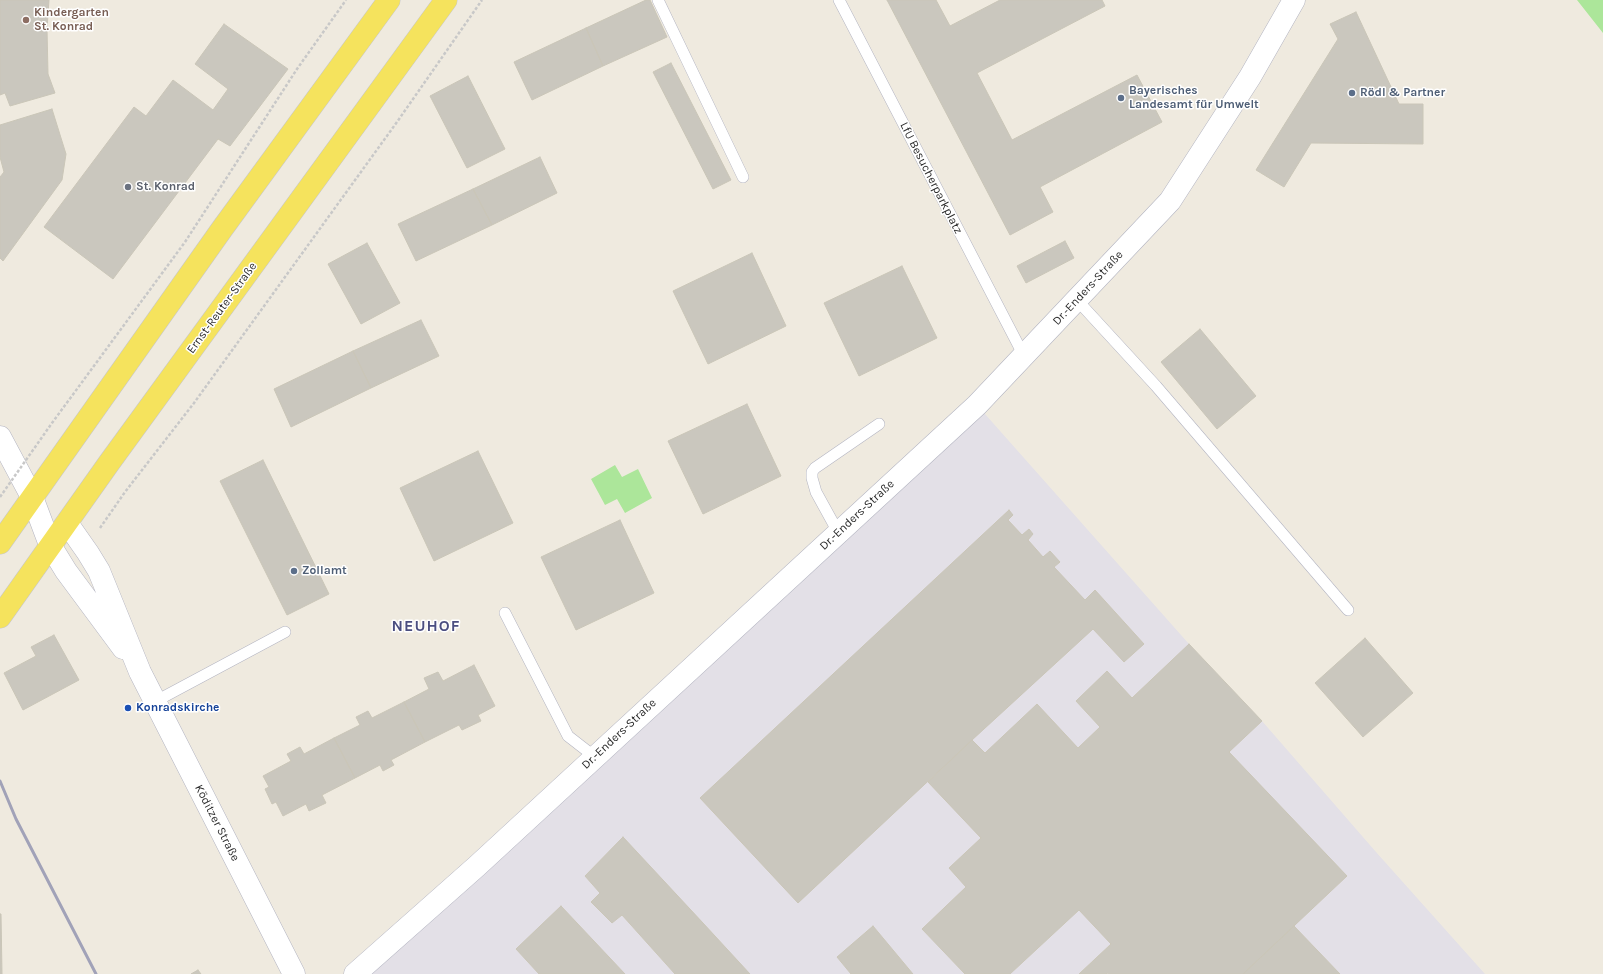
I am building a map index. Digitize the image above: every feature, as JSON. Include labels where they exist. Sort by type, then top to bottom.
[{"type":"main road","points":[[0,543],[222,229],[389,0]]},
{"type":"main road","name":"Ernst-Reuter-Straße","points":[[0,617],[446,0]]},
{"type":"street","name":"Dr.-Enders-Straße","points":[[355,974],[477,866],[838,532],[977,406],[1170,201],[1250,78],[1294,0]]},
{"type":"street","name":"Köditzer Straße","points":[[0,438],[32,497],[50,546],[76,586],[140,672]]},
{"type":"street","name":"Köditzer Straße","points":[[32,497],[67,523],[99,571],[140,672],[294,974]]},
{"type":"lane","points":[[658,0],[743,177]]},
{"type":"lane","name":"LfU Besucherparkplatz","points":[[839,0],[1024,356]]},
{"type":"lane","points":[[1077,300],[1156,386],[1348,610]]},
{"type":"lane","points":[[838,532],[816,492],[812,472],[815,468],[879,424]]},
{"type":"lane","points":[[505,613],[568,736],[595,757]]},
{"type":"lane","points":[[156,701],[285,632]]},
{"type":"path","points":[[0,497],[185,242],[297,69],[346,0]]},
{"type":"path","points":[[98,530],[125,492],[194,403],[397,122],[482,0]]},
{"type":"shaded area","points":[[977,405],[1189,644],[1262,721],[1485,974],[355,974]]},
{"type":"green space","points":[[1577,0],[1603,0],[1603,33]]},
{"type":"green space","points":[[615,465],[622,477],[638,469],[652,498],[625,513],[617,499],[605,505],[591,479]]},
{"type":"building","points":[[0,0],[49,0],[47,29],[48,74],[55,93],[10,106],[5,93],[0,95]]},
{"type":"building","points":[[646,0],[650,0],[667,37],[603,66],[586,28]]},
{"type":"building","name":"Bayerisches Landesamt für Umwelt","points":[[887,0],[936,0],[950,26],[1000,0],[1102,0],[1105,6],[977,73],[1012,140],[1137,75],[1162,122],[1040,187],[1053,212],[1010,235]]},
{"type":"building","points":[[1356,12],[1399,104],[1423,104],[1423,144],[1311,143],[1284,187],[1256,170],[1338,39],[1330,24]]},
{"type":"building","name":"St. Konrad","points":[[224,24],[288,69],[230,146],[218,139],[113,279],[44,227],[134,107],[146,116],[173,80],[213,110],[228,89],[195,64]]},
{"type":"building","points":[[586,28],[603,66],[532,100],[514,62]]},
{"type":"building","points":[[671,63],[731,180],[713,189],[653,72]]},
{"type":"building","points":[[468,76],[505,149],[467,168],[430,96]]},
{"type":"building","points":[[52,109],[66,154],[62,180],[3,261],[0,258],[0,177],[4,172],[0,157],[0,125]]},
{"type":"building","points":[[540,157],[557,193],[492,225],[473,189]]},
{"type":"building","points":[[473,189],[492,225],[416,261],[398,224]]},
{"type":"building","points":[[1065,241],[1074,258],[1026,283],[1017,266]]},
{"type":"building","points":[[367,243],[400,303],[361,324],[328,264]]},
{"type":"building","points":[[752,253],[786,326],[708,364],[673,291]]},
{"type":"building","points":[[902,266],[937,338],[859,376],[824,303]]},
{"type":"building","points":[[421,320],[439,356],[371,388],[353,351]]},
{"type":"building","points":[[1200,329],[1256,396],[1217,429],[1161,362]]},
{"type":"building","points":[[353,351],[371,388],[291,427],[274,389]]},
{"type":"building","points":[[747,404],[781,476],[703,514],[668,441]]},
{"type":"building","points":[[478,451],[513,523],[434,561],[400,488]]},
{"type":"building","points":[[263,460],[329,594],[287,615],[220,481]]},
{"type":"building","points":[[1009,510],[1013,515],[1008,520],[1022,535],[1029,529],[1033,534],[1028,540],[1043,557],[1050,551],[1060,562],[1054,567],[1085,600],[1095,590],[1144,644],[1124,662],[1093,629],[798,903],[700,798]]},
{"type":"building","points":[[620,520],[654,593],[576,630],[541,557]]},
{"type":"building","points":[[54,635],[79,680],[23,710],[4,673],[36,656],[31,647]]},
{"type":"building","points":[[1365,638],[1413,693],[1363,737],[1315,683]]},
{"type":"building","points":[[1189,644],[1262,721],[1229,752],[1347,876],[1243,974],[1079,974],[1111,944],[1079,910],[1010,974],[965,974],[922,929],[966,887],[949,868],[981,838],[928,782],[972,740],[985,753],[1037,704],[1078,748],[1100,727],[1076,701],[1107,671],[1132,698]]},
{"type":"building","points":[[474,665],[495,706],[478,715],[481,721],[462,730],[459,725],[425,742],[404,702],[429,689],[424,678],[438,672],[443,681]]},
{"type":"building","points":[[404,702],[425,742],[391,760],[394,765],[383,771],[380,765],[355,778],[334,738],[360,725],[356,717],[368,711],[372,718]]},
{"type":"building","points":[[334,738],[355,778],[322,795],[326,803],[309,811],[306,804],[283,816],[276,802],[272,804],[265,789],[269,787],[263,776],[291,761],[287,754],[300,747],[304,754]]},
{"type":"building","points":[[623,837],[750,974],[675,974],[622,915],[612,923],[591,902],[600,893],[585,876]]},
{"type":"building","points":[[561,906],[625,974],[539,974],[516,949]]},
{"type":"building","points":[[1,914],[2,974],[0,974]]},
{"type":"building","points":[[873,926],[913,974],[851,974],[837,957]]},
{"type":"building","points":[[1294,926],[1340,974],[1243,974]]},
{"type":"building","points":[[198,970],[201,974],[191,974]]},
{"type":"railway","points":[[0,781],[16,819],[96,974]]},
{"type":"place","name":"Kindergarten St. Konrad","points":[[26,20]]},
{"type":"place","name":"Rödl & Partner","points":[[1352,93]]},
{"type":"place","name":"Bayerisches Landesamt für Umwelt","points":[[1121,98]]},
{"type":"place","name":"St. Konrad","points":[[128,187]]},
{"type":"place","name":"Zollamt","points":[[294,571]]},
{"type":"place","name":"Konradskirche","points":[[128,708]]},
{"type":"district","name":"NEUHOF","points":[[426,626]]}]
